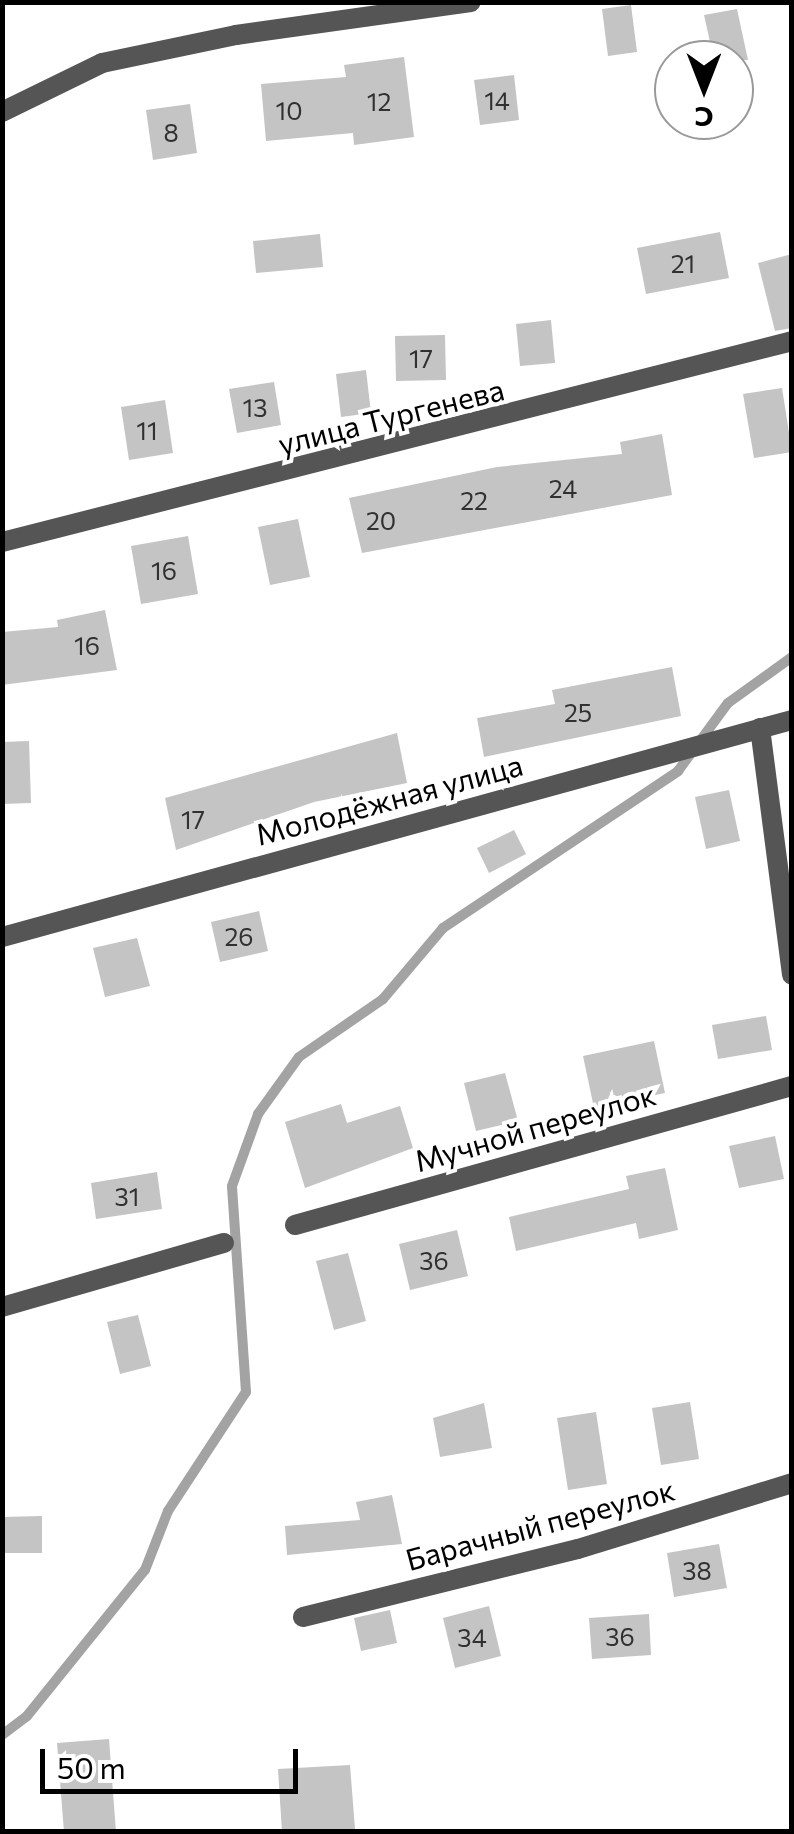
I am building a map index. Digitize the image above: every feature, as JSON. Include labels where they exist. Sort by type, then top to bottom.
[{"type":"street","points":[[2,112],[102,63],[236,35],[471,2]]},
{"type":"street","name":"улица Тургенева","points":[[2,542],[792,341]]},
{"type":"street","name":"Молодёжная улица","points":[[2,937],[792,720]]},
{"type":"street","points":[[760,728],[792,975]]},
{"type":"street","name":"Мучной переулок","points":[[295,1225],[792,1086]]},
{"type":"street","points":[[2,1307],[224,1243]]},
{"type":"street","name":"Барачный переулок","points":[[303,1617],[578,1549],[792,1482]]},
{"type":"building","points":[[631,5],[637,52],[608,56],[602,9]]},
{"type":"building","points":[[737,9],[744,40],[710,40],[704,15]]},
{"type":"building","points":[[404,57],[414,137],[354,145],[353,133],[266,141],[261,84],[346,77],[344,65]]},
{"type":"building","points":[[514,75],[519,120],[480,125],[474,80]]},
{"type":"building","points":[[190,104],[197,153],[153,160],[146,110]]},
{"type":"building","points":[[720,232],[729,278],[646,294],[637,248]]},
{"type":"building","points":[[320,234],[323,267],[256,273],[253,241]]},
{"type":"building","points":[[792,254],[792,328],[775,331],[758,263]]},
{"type":"building","points":[[551,320],[555,363],[520,366],[516,324]]},
{"type":"building","points":[[445,335],[446,380],[396,381],[395,336]]},
{"type":"building","points":[[366,370],[371,413],[341,417],[336,374]]},
{"type":"building","points":[[274,382],[281,425],[237,433],[229,389]]},
{"type":"building","points":[[782,388],[792,452],[754,458],[743,394]]},
{"type":"building","points":[[165,400],[173,453],[129,460],[121,407]]},
{"type":"building","points":[[662,434],[672,495],[362,553],[349,498],[497,467],[622,454],[620,442]]},
{"type":"building","points":[[298,519],[310,577],[270,585],[258,527]]},
{"type":"building","points":[[188,536],[198,594],[141,604],[131,546]]},
{"type":"building","points":[[105,610],[117,670],[2,685],[2,632],[58,627],[57,620]]},
{"type":"building","points":[[672,667],[681,716],[484,757],[477,718],[555,704],[552,690]]},
{"type":"building","points":[[397,733],[407,783],[314,802],[176,850],[165,798]]},
{"type":"building","points":[[29,741],[31,803],[2,804],[2,742]]},
{"type":"building","points":[[729,790],[740,841],[706,849],[695,797]]},
{"type":"building","points":[[514,830],[526,854],[489,873],[477,848]]},
{"type":"building","points":[[259,911],[268,951],[220,962],[211,922]]},
{"type":"building","points":[[137,938],[150,986],[105,997],[93,948]]},
{"type":"building","points":[[766,1016],[772,1050],[718,1059],[712,1025]]},
{"type":"building","points":[[654,1041],[665,1093],[594,1108],[583,1056]]},
{"type":"building","points":[[505,1073],[518,1121],[476,1131],[464,1083]]},
{"type":"building","points":[[341,1104],[347,1123],[400,1106],[413,1148],[305,1188],[285,1122]]},
{"type":"building","points":[[775,1136],[784,1179],[739,1188],[729,1146]]},
{"type":"building","points":[[665,1168],[678,1230],[639,1239],[636,1223],[516,1251],[509,1217],[629,1189],[626,1176]]},
{"type":"building","points":[[157,1172],[162,1209],[96,1219],[91,1183]]},
{"type":"building","points":[[457,1230],[468,1276],[410,1290],[399,1244]]},
{"type":"building","points":[[348,1253],[366,1321],[334,1330],[316,1261]]},
{"type":"building","points":[[138,1315],[151,1366],[120,1374],[107,1322]]},
{"type":"building","points":[[690,1402],[699,1459],[661,1465],[652,1408]]},
{"type":"building","points":[[484,1403],[492,1448],[440,1457],[433,1418]]},
{"type":"building","points":[[596,1412],[607,1484],[568,1490],[557,1418]]},
{"type":"building","points":[[392,1495],[402,1544],[287,1555],[285,1526],[360,1520],[356,1502]]},
{"type":"building","points":[[42,1516],[42,1553],[2,1553],[2,1517]]},
{"type":"building","points":[[719,1544],[727,1588],[674,1597],[667,1553]]},
{"type":"building","points":[[489,1606],[501,1656],[455,1668],[443,1618]]},
{"type":"building","points":[[390,1610],[397,1643],[361,1651],[354,1618]]},
{"type":"building","points":[[649,1614],[651,1655],[592,1659],[589,1618]]},
{"type":"building","points":[[109,1739],[116,1832],[64,1832],[57,1743]]},
{"type":"building","points":[[350,1765],[355,1829],[282,1832],[278,1769]]},
{"type":"waterway","points":[[2,1735],[27,1716],[145,1570],[168,1511],[246,1392],[232,1186],[258,1114],[299,1057],[383,999],[443,928],[678,771],[728,703],[792,657]]}]
